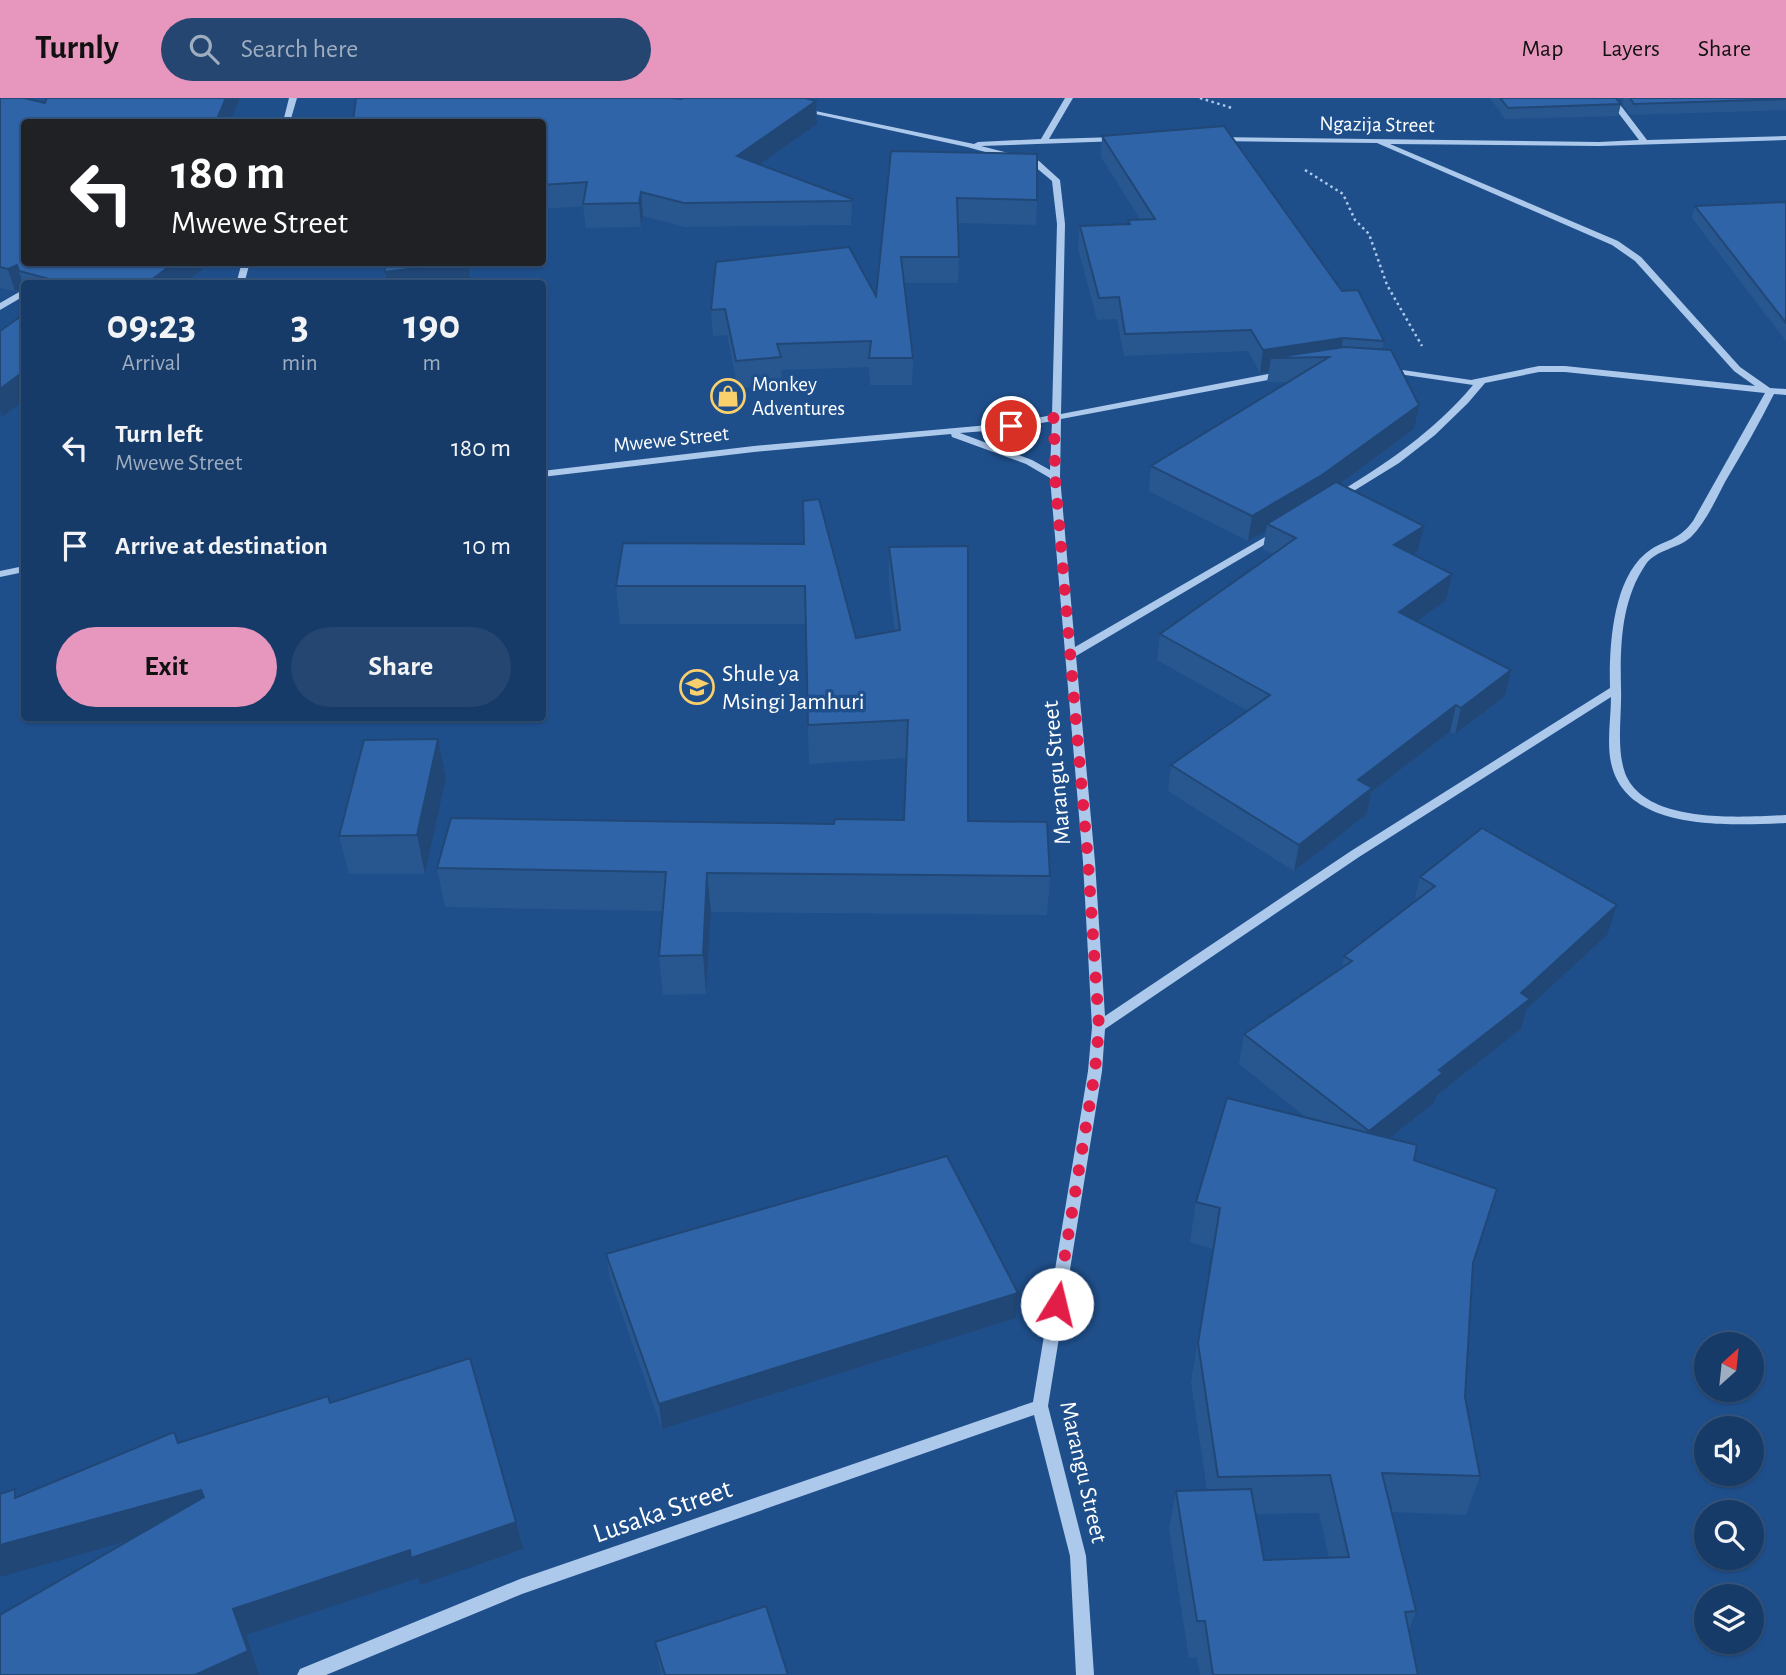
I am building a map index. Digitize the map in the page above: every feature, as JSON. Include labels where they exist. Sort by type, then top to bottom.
[{"type":"street","points":[[287,119],[293,98]]},
{"type":"street","points":[[1045,140],[1069,98]]},
{"type":"street","points":[[1599,99],[1622,99]]},
{"type":"street","points":[[1611,99],[1645,143]]},
{"type":"street","name":"Marangu Street","points":[[785,106],[968,145],[1036,163],[1056,180],[1061,224],[1054,418],[1055,477],[1099,1027],[1095,1071],[1040,1406],[1078,1556],[1085,1675]]},
{"type":"street","name":"Ngazija Street","points":[[1199,139],[1645,143],[1786,138]]},
{"type":"street","points":[[968,145],[1045,140],[1130,139]]},
{"type":"street","points":[[1380,142],[1615,243],[1638,259],[1737,369],[1770,393]]},
{"type":"street","points":[[0,307],[21,295]]},
{"type":"street","points":[[1371,367],[1480,383],[1539,369],[1565,369],[1770,393],[1786,392]]},
{"type":"street","name":"Mwewe Street","points":[[546,474],[754,449],[952,434],[1054,418],[1293,372]]},
{"type":"street","points":[[1327,503],[1395,462],[1430,436],[1480,383]]},
{"type":"street","points":[[1770,393],[1696,523],[1683,538],[1649,554],[1638,571],[1619,618],[1614,644],[1620,774],[1627,788],[1636,796],[1662,809],[1701,820],[1786,819]]},
{"type":"street","points":[[952,434],[1021,458],[1055,477]]},
{"type":"street","points":[[1070,655],[1286,528]]},
{"type":"street","points":[[0,574],[21,570]]},
{"type":"street","points":[[1099,1027],[1318,876],[1453,788],[1616,689]]},
{"type":"street","name":"Lusaka Street","points":[[306,1675],[520,1587],[1040,1406]]},
{"type":"path","points":[[1268,139],[1300,167],[1342,194],[1355,220],[1368,234],[1377,262],[1393,296],[1444,379]]},
{"type":"building","points":[[0,98],[24,98],[45,103],[47,98],[226,98],[217,119],[21,119],[21,266],[170,266],[151,280],[53,280],[19,271],[17,265],[8,269],[0,267]]},
{"type":"building","points":[[356,98],[805,98],[816,101],[737,156],[852,199],[684,203],[641,192],[639,203],[583,204],[587,182],[546,185],[546,119],[353,119]]},
{"type":"building","points":[[1500,98],[1616,98],[1621,104],[1508,108]]},
{"type":"building","points":[[1630,98],[1786,98],[1786,99],[1634,104]]},
{"type":"building","points":[[1224,126],[1342,291],[1358,290],[1384,341],[1343,338],[1263,350],[1251,330],[1125,334],[1119,297],[1099,298],[1080,226],[1130,224],[1128,220],[1155,219],[1102,136]]},
{"type":"building","points":[[891,151],[1037,154],[1037,200],[957,198],[959,257],[901,257],[913,358],[869,358],[871,341],[777,344],[781,357],[736,361],[725,309],[711,310],[716,262],[849,247],[876,296]]},
{"type":"building","points":[[1786,202],[1786,323],[1695,206]]},
{"type":"building","points":[[384,266],[432,266],[385,272]]},
{"type":"building","points":[[21,316],[21,373],[0,389],[0,331]]},
{"type":"building","points":[[1344,347],[1391,350],[1419,405],[1322,475],[1252,516],[1151,466],[1329,357],[1271,358]]},
{"type":"building","points":[[1336,482],[1424,526],[1394,545],[1452,574],[1399,612],[1511,670],[1461,708],[1456,705],[1358,780],[1372,788],[1299,845],[1171,765],[1270,695],[1160,634],[1296,538],[1267,524]]},
{"type":"building","points":[[819,499],[856,638],[900,630],[889,547],[968,546],[968,821],[1047,822],[1050,876],[707,873],[703,955],[659,956],[666,872],[437,868],[451,818],[834,824],[835,819],[904,820],[908,720],[808,725],[805,586],[616,586],[623,543],[804,544],[803,501]]},
{"type":"building","points":[[438,739],[417,835],[339,836],[364,740]]},
{"type":"building","points":[[1482,828],[1617,905],[1521,993],[1530,999],[1439,1070],[1443,1073],[1369,1131],[1244,1034],[1352,961],[1344,956],[1435,886],[1420,877]]},
{"type":"building","points":[[1227,1098],[1417,1145],[1414,1160],[1497,1189],[1473,1263],[1465,1397],[1480,1476],[1382,1473],[1416,1611],[1405,1612],[1418,1675],[1213,1675],[1205,1621],[1197,1621],[1176,1491],[1251,1489],[1264,1560],[1349,1557],[1330,1475],[1218,1477],[1198,1343],[1220,1208],[1196,1202]]},
{"type":"building","points":[[947,1156],[1018,1293],[659,1404],[606,1254]]},
{"type":"building","points":[[470,1358],[516,1522],[411,1558],[410,1550],[233,1609],[248,1651],[195,1675],[0,1675],[0,1615],[204,1497],[201,1490],[0,1545],[0,1494],[15,1489],[15,1498],[174,1432],[178,1443],[328,1396],[330,1403]]},
{"type":"building","points":[[766,1606],[788,1675],[665,1675],[655,1642]]},
{"type":"place","name":"Monkey Adventures","points":[[728,396]]},
{"type":"place","name":"Shule ya Msingi Jamhuri","points":[[697,687]]},
{"type":"route","points":[[1011,426],[1054,418],[1055,477],[1088,862],[1099,1027],[1095,1071],[1057,1304]]}]
